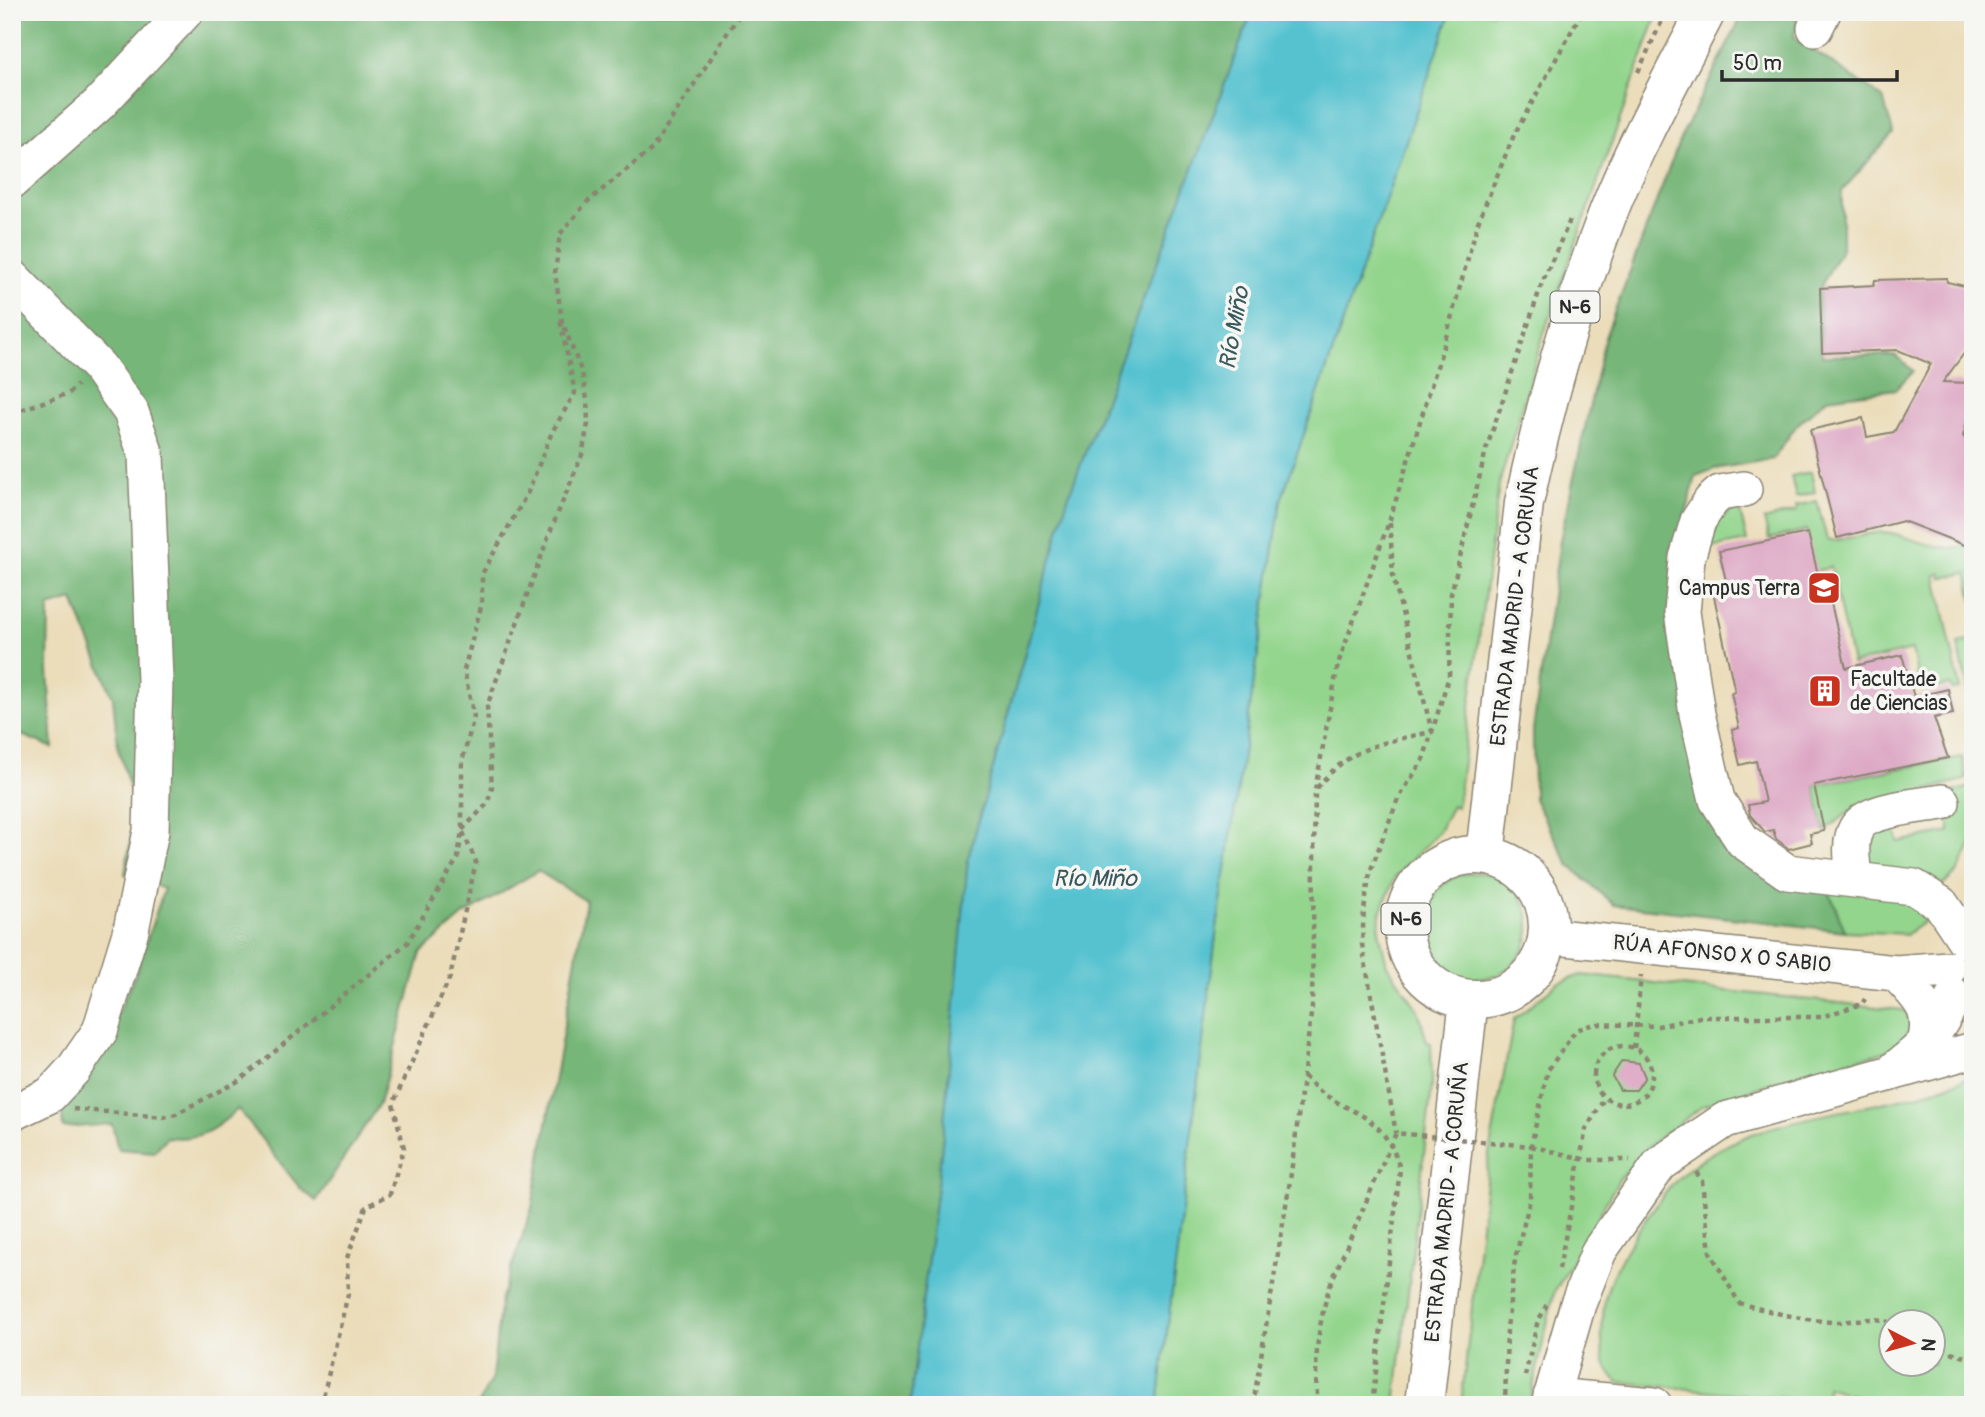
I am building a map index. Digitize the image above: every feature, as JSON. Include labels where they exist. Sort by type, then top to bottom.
[{"type":"highway","name":"ESTRADA MADRID - A CORUÑA","points":[[1485,855],[1524,503],[1536,446],[1577,298],[1609,212],[1706,12]]},
{"type":"highway","name":"N-6","points":[[1469,999],[1449,993],[1424,976],[1408,950],[1404,929],[1407,909],[1415,890],[1428,874],[1445,862],[1464,856],[1485,855],[1503,860],[1520,869],[1533,883],[1544,905],[1547,936]]},
{"type":"highway","points":[[1469,999],[1505,993],[1521,983],[1543,954],[1547,936]]},
{"type":"highway","name":"ESTRADA MADRID - A CORUÑA","points":[[1424,1405],[1469,999]]},
{"type":"street","points":[[12,181],[99,104],[185,12]]},
{"type":"street","points":[[12,277],[99,367],[131,412],[146,455],[155,680],[151,831],[131,930],[100,1031],[73,1070],[50,1095],[17,1117]]},
{"type":"street","points":[[1744,489],[1720,493],[1711,501],[1698,521],[1687,558],[1683,598],[1682,612],[1697,713],[1717,800],[1743,841],[1787,872],[1914,887],[1929,894],[1941,904],[1963,970],[1943,1019],[1924,1048],[1884,1077]]},
{"type":"street","points":[[1854,878],[1852,853],[1856,830],[1869,816],[1942,802]]},
{"type":"street","name":"RÚA AFONSO X O SABIO","points":[[1547,936],[1896,972],[1963,970]]},
{"type":"street","points":[[1896,972],[1928,1013],[1930,1027],[1924,1048]]},
{"type":"street","points":[[1654,1405],[1550,1400],[1578,1304],[1600,1251],[1660,1164],[1725,1120],[1973,1050]]},
{"type":"path","points":[[462,830],[487,804],[492,788],[487,706],[550,532],[582,455],[587,399],[582,373],[562,321],[555,273],[560,234],[587,202],[652,149],[724,43],[740,12]]},
{"type":"path","points":[[1254,1405],[1290,1181],[1312,1007],[1315,790],[1338,664],[1390,519],[1478,222],[1514,135],[1582,12]]},
{"type":"path","points":[[12,1217],[17,1117],[176,1114],[240,1080],[407,943],[458,858],[462,830],[462,762],[474,717],[464,670],[482,603],[482,573],[528,492],[552,432],[575,393],[560,327],[559,299]]},
{"type":"path","points":[[12,413],[69,393],[99,367]]},
{"type":"path","points":[[1318,1405],[1315,1357],[1319,1321],[1330,1284],[1396,1133],[1363,944],[1370,872],[1398,799],[1423,760],[1432,732],[1393,576],[1390,519]]},
{"type":"path","points":[[1315,790],[1333,767],[1372,744],[1432,732]]},
{"type":"path","points":[[321,1405],[348,1294],[347,1258],[366,1207],[390,1194],[404,1148],[393,1104],[450,977],[475,862],[462,830]]},
{"type":"path","points":[[1634,1048],[1640,975]]},
{"type":"path","points":[[1505,1405],[1507,1328],[1515,1259],[1530,1200],[1531,1146],[1548,1070],[1576,1030],[1594,1024],[1658,1026],[1700,1017],[1821,1017],[1862,1004],[1865,999]]},
{"type":"path","points":[[1625,1046],[1634,1048],[1649,1061],[1652,1081],[1648,1090],[1642,1098],[1623,1105],[1604,1099],[1594,1083],[1595,1065],[1607,1051],[1625,1046]]},
{"type":"path","points":[[1303,1075],[1318,1093],[1365,1115],[1394,1147],[1400,1169],[1372,1405]]},
{"type":"path","points":[[1558,1275],[1591,1117],[1604,1099]]},
{"type":"path","points":[[1396,1133],[1531,1146],[1581,1159],[1624,1158],[1638,1163]]},
{"type":"path","points":[[1702,1181],[1710,1252],[1739,1303],[1790,1318],[1835,1322],[1876,1318]]},
{"type":"path","points":[[1946,1350],[1973,1360]]},
{"type":"green space","points":[[12,12],[1252,12],[1067,501],[968,859],[942,1146],[910,1405],[478,1405],[492,1378],[501,1299],[532,1208],[586,901],[538,871],[463,916],[421,953],[379,1104],[316,1201],[300,1188],[238,1109],[206,1132],[188,1137],[167,1137],[154,1152],[118,1149],[112,1124],[63,1128],[58,1060],[95,1064],[135,975],[164,889],[125,874],[136,809],[118,748],[113,698],[73,600],[49,607],[48,670],[53,748],[12,731]]},
{"type":"green space","points":[[1451,12],[1658,12],[1544,333],[1499,484],[1457,807],[1452,805],[1439,832],[1395,877],[1380,915],[1379,931],[1387,965],[1418,1010],[1427,1042],[1431,1043],[1432,1085],[1395,1405],[1158,1405],[1216,935],[1281,500]]},
{"type":"green space","points":[[1744,12],[1799,12],[1794,37],[1883,98],[1893,133],[1842,191],[1842,248],[1820,288],[1822,356],[1895,355],[1913,371],[1896,389],[1827,398],[1797,425],[1773,459],[1714,469],[1696,476],[1681,533],[1714,823],[1828,889],[1845,931],[1614,905],[1569,865],[1534,799],[1533,730],[1560,540],[1605,337],[1680,139]]},
{"type":"green space","points":[[1811,472],[1815,492],[1796,497],[1791,476]]},
{"type":"green space","points":[[1817,501],[1827,540],[1884,532],[1934,546],[1956,548],[1973,539],[1973,602],[1967,573],[1942,578],[1941,573],[1936,575],[1960,689],[1952,690],[1950,685],[1921,691],[1912,650],[1852,664],[1831,567],[1816,571],[1806,530],[1769,539],[1764,520],[1797,511],[1796,506]]},
{"type":"green space","points":[[1739,507],[1747,541],[1711,548],[1718,520]]},
{"type":"green space","points":[[1973,640],[1973,714],[1958,643]]},
{"type":"green space","points":[[1962,757],[1967,779],[1852,810],[1824,831],[1814,785]]},
{"type":"green space","points":[[1973,786],[1973,842],[1958,872],[1945,883],[1930,886],[1866,866],[1867,825],[1894,821],[1898,842],[1950,832],[1944,795]]},
{"type":"green space","points":[[1476,873],[1496,877],[1514,888],[1525,906],[1529,926],[1525,946],[1514,964],[1496,975],[1476,979],[1456,975],[1438,964],[1427,946],[1423,926],[1427,906],[1438,888],[1456,877]]},
{"type":"green space","points":[[1828,889],[1907,894],[1926,913],[1924,922],[1907,934],[1845,931]]},
{"type":"green space","points":[[1581,975],[1903,1010],[1911,1017],[1911,1024],[1906,1038],[1889,1051],[1794,1075],[1703,1106],[1652,1143],[1620,1178],[1554,1293],[1529,1405],[1461,1405],[1489,1154],[1514,1019],[1558,983]]},
{"type":"green space","points":[[1973,1075],[1973,1405],[1886,1405],[1827,1387],[1826,1402],[1618,1382],[1606,1366],[1602,1347],[1604,1307],[1609,1286],[1641,1226],[1684,1173],[1715,1151],[1750,1135],[1786,1123],[1938,1089]]},
{"type":"water","name":"Río Miño","points":[[1252,12],[1451,12],[1281,500],[1216,935],[1158,1405],[910,1405],[942,1146],[968,859],[1067,501]]},
{"type":"building","points":[[1947,278],[1947,282],[1973,288],[1973,341],[1943,382],[1971,383],[1973,398],[1963,436],[1973,450],[1973,539],[1967,546],[1903,521],[1837,538],[1810,430],[1863,418],[1867,437],[1894,432],[1931,364],[1898,350],[1822,353],[1820,288],[1874,285],[1875,280]]},
{"type":"building","name":"Facultade de Ciencias","points":[[1808,533],[1821,587],[1827,586],[1846,668],[1902,655],[1914,697],[1948,689],[1953,714],[1934,718],[1948,758],[1814,785],[1824,831],[1810,834],[1812,843],[1789,849],[1776,839],[1773,830],[1765,832],[1750,815],[1748,805],[1765,802],[1756,761],[1740,765],[1732,730],[1739,728],[1731,693],[1735,692],[1713,592],[1728,589],[1719,551]]},
{"type":"building","points":[[1622,1061],[1639,1063],[1645,1077],[1636,1090],[1620,1090],[1612,1076]]},
{"type":"place","name":"Campus Terra","points":[[1824,588]]},
{"type":"place","name":"Facultade de Ciencias","points":[[1825,691]]}]
